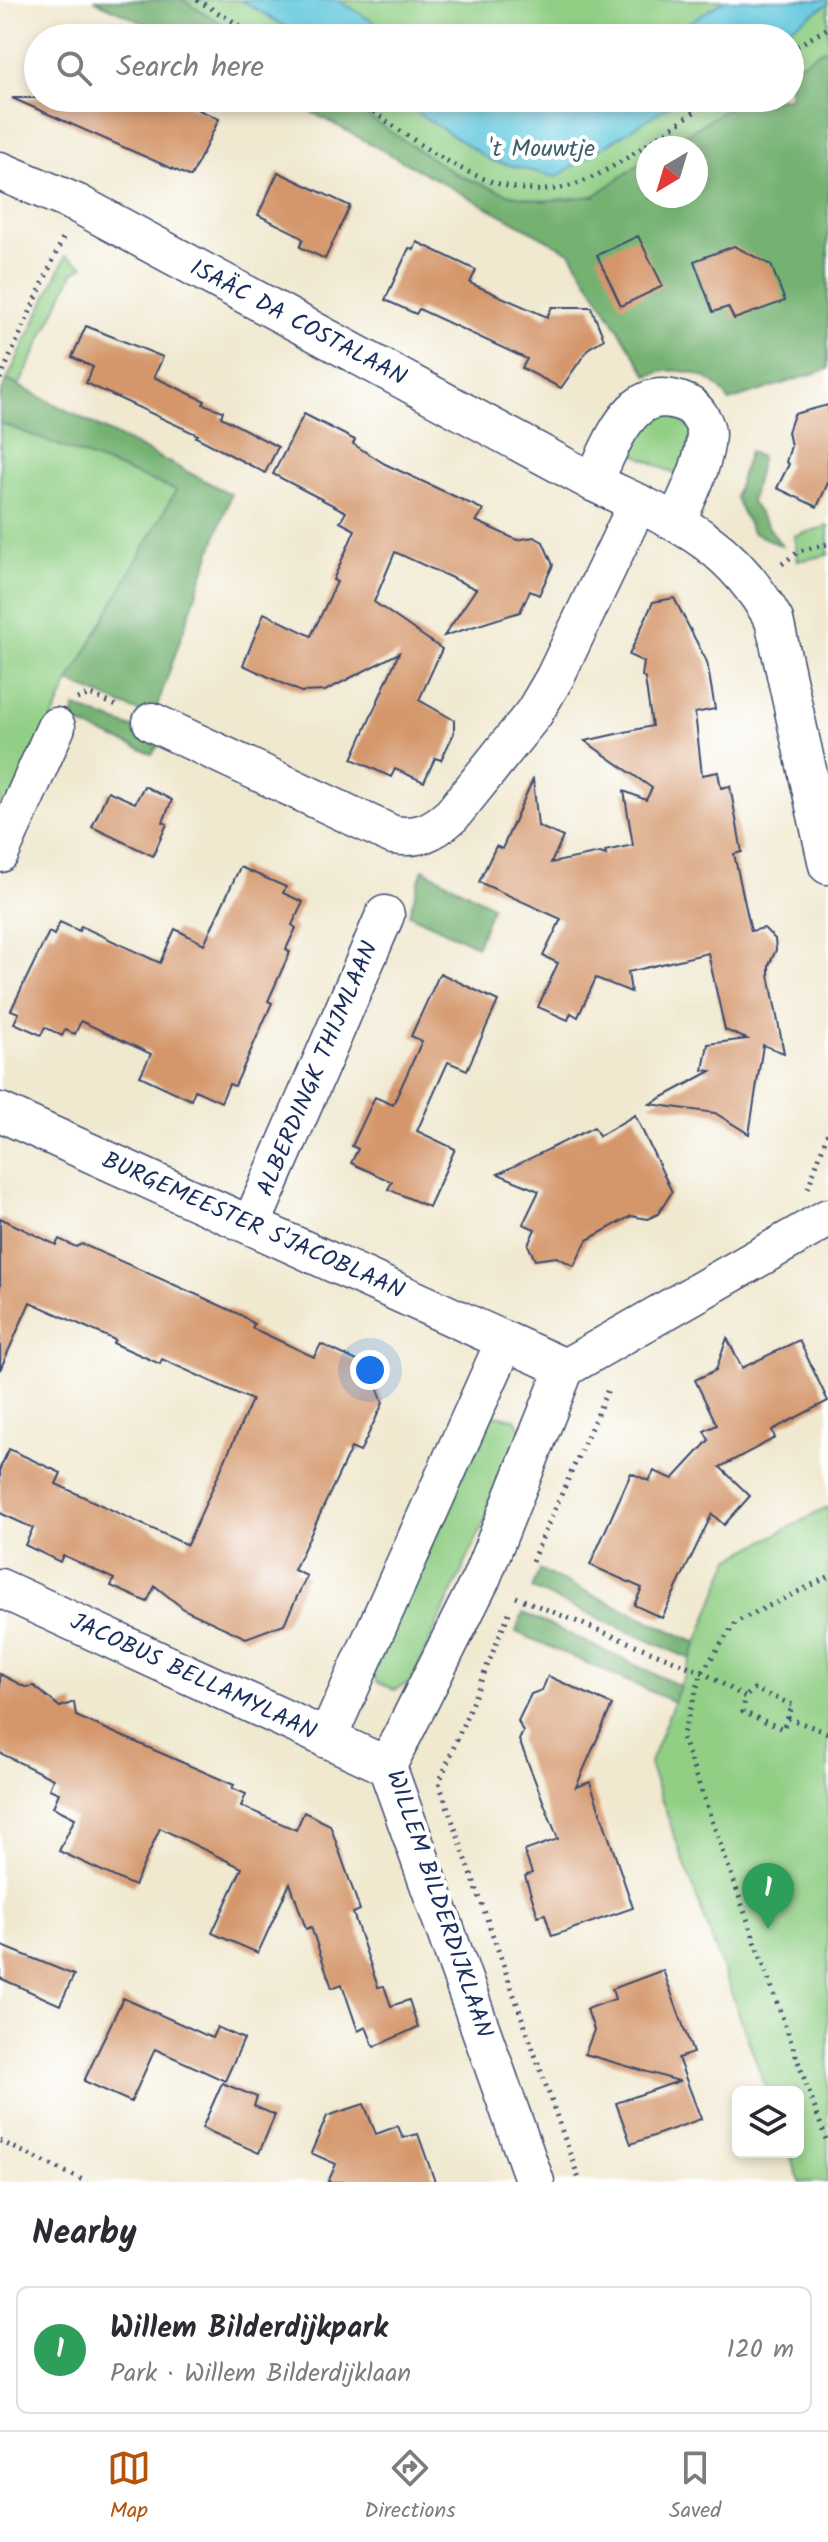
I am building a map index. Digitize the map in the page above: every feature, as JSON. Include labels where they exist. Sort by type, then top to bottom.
[{"type":"street","name":"ISAÄC DA COSTALAAN","points":[[0,171],[78,204],[593,482],[677,521],[731,559],[755,586],[774,620],[828,865]]},
{"type":"street","points":[[593,482],[624,422],[642,401],[668,396],[693,406],[706,430],[703,457],[677,521]]},
{"type":"street","points":[[152,722],[393,835],[413,838],[437,828],[452,815],[534,713],[555,677],[638,503]]},
{"type":"street","points":[[0,853],[56,727]]},
{"type":"street","name":"ALBERDINGK THIJMLAAN","points":[[252,1223],[385,915]]},
{"type":"street","name":"BURGEMEESTER S'JACOBLAAN","points":[[0,1112],[252,1223],[505,1341]]},
{"type":"street","points":[[327,1739],[505,1341],[565,1368],[828,1218]]},
{"type":"street","name":"WILLEM BILDERDIJKLAAN","points":[[535,2182],[387,1766],[481,1579],[565,1368]]},
{"type":"street","name":"JACOBUS BELLAMYLAAN","points":[[0,1588],[387,1766]]},
{"type":"path","points":[[197,0],[237,24]]},
{"type":"path","points":[[804,42],[828,28]]},
{"type":"path","points":[[375,112],[461,171],[512,187],[552,188],[590,179],[693,112]]},
{"type":"path","points":[[0,379],[78,204]]},
{"type":"path","points":[[799,551],[828,544]]},
{"type":"path","points":[[529,1567],[611,1384]]},
{"type":"path","points":[[828,1577],[736,1622],[702,1672],[682,1737],[828,2145]]},
{"type":"path","points":[[481,1579],[702,1672],[745,1697]]},
{"type":"path","points":[[517,1595],[439,1783],[580,2182]]},
{"type":"path","points":[[754,1689],[793,1705],[783,1729],[743,1712],[745,1697],[754,1689]]},
{"type":"path","points":[[788,1718],[828,1733]]},
{"type":"path","points":[[0,2141],[87,2182]]},
{"type":"green space","points":[[94,0],[182,0],[222,24],[146,24]]},
{"type":"green space","points":[[182,0],[828,0],[828,116],[804,70],[804,24],[222,24]]},
{"type":"green space","points":[[823,49],[828,50],[828,369],[729,401],[713,383],[693,373],[671,371],[648,376],[570,252],[312,112],[360,112],[457,175],[511,195],[544,201],[594,196],[636,166],[636,208],[708,208],[708,136],[683,136],[722,112],[804,112],[804,61]]},
{"type":"green space","name":"'t Mouwtje","points":[[361,112],[722,112],[683,136],[636,136],[636,167],[606,190],[592,196],[557,201],[523,198],[458,174]]},
{"type":"green space","points":[[66,256],[84,266],[73,273],[19,386],[7,380]]},
{"type":"green space","points":[[7,380],[231,494],[153,718],[69,682],[176,490],[0,423],[0,396]]},
{"type":"green space","points":[[670,409],[693,432],[679,476],[625,449],[644,417]]},
{"type":"green space","points":[[0,423],[177,490],[69,682],[0,834]]},
{"type":"green space","points":[[749,451],[761,458],[751,502],[782,546],[752,532],[735,497]]},
{"type":"green space","points":[[828,526],[828,555],[798,561],[794,536]]},
{"type":"green space","points":[[75,707],[163,739],[152,754],[71,721]]},
{"type":"green space","points":[[423,869],[492,906],[477,946],[409,914]]},
{"type":"green space","points":[[489,1414],[515,1419],[522,1429],[522,1440],[411,1682],[394,1690],[377,1682],[372,1674]]},
{"type":"green space","points":[[828,1507],[828,2182],[800,2182],[791,2158],[804,2158],[804,2086],[765,2086],[649,1765],[730,1559]]},
{"type":"green space","points":[[539,1570],[697,1643],[690,1659],[532,1589]]},
{"type":"green space","points":[[523,1613],[680,1686],[674,1702],[516,1632]]},
{"type":"water","points":[[241,0],[338,0],[377,24],[281,24]]},
{"type":"water","points":[[725,0],[828,0],[828,4],[796,24],[686,24]]},
{"type":"water","points":[[416,112],[659,112],[556,177],[490,160]]},
{"type":"building","points":[[44,112],[203,112],[219,119],[191,177]]},
{"type":"building","points":[[278,172],[350,206],[325,259],[300,247],[303,239],[293,232],[258,215]]},
{"type":"building","points":[[638,236],[663,286],[621,306],[597,255]]},
{"type":"building","points":[[417,242],[476,270],[470,283],[547,317],[552,307],[591,307],[604,339],[589,348],[561,388],[522,368],[527,359],[419,309],[416,314],[385,300],[409,248],[414,250]]},
{"type":"building","points":[[734,246],[771,265],[785,301],[734,319],[728,307],[713,312],[694,261]]},
{"type":"building","points":[[86,326],[163,357],[154,377],[205,401],[203,404],[223,411],[221,417],[278,447],[265,473],[196,437],[198,435],[86,383],[93,367],[72,357]]},
{"type":"building","points":[[828,405],[828,483],[817,507],[777,488],[789,464],[786,462],[791,446],[788,432],[794,414]]},
{"type":"building","points":[[304,414],[355,440],[353,444],[385,464],[484,510],[476,521],[517,540],[534,537],[543,542],[553,565],[539,595],[530,591],[520,612],[444,636],[476,589],[395,552],[374,602],[442,649],[419,700],[454,720],[454,733],[441,760],[435,758],[424,782],[395,769],[391,777],[352,759],[399,653],[325,691],[301,692],[243,665],[264,613],[311,636],[337,582],[333,580],[355,530],[340,522],[346,512],[273,474]]},
{"type":"building","points":[[674,598],[707,662],[715,709],[695,713],[702,775],[718,772],[721,788],[730,786],[742,852],[734,854],[751,931],[764,928],[775,939],[776,950],[769,965],[769,975],[784,1053],[763,1045],[749,1134],[715,1113],[650,1104],[711,1071],[703,1070],[708,1044],[747,1039],[725,1030],[708,953],[628,972],[631,992],[596,978],[578,1017],[571,1013],[568,1020],[538,1007],[558,963],[543,956],[561,919],[479,882],[496,846],[502,849],[533,779],[538,826],[563,837],[551,863],[600,853],[606,855],[605,851],[633,845],[624,791],[646,800],[652,788],[585,741],[652,726],[642,676],[644,662],[629,655],[653,602]]},
{"type":"building","points":[[144,786],[172,800],[163,822],[167,824],[153,856],[92,827],[108,791],[135,803]]},
{"type":"building","points":[[240,867],[286,887],[283,893],[303,902],[292,925],[296,928],[286,949],[290,952],[268,1001],[272,1003],[235,1086],[229,1084],[221,1102],[195,1090],[191,1100],[140,1076],[151,1054],[81,1021],[75,1034],[65,1030],[62,1036],[45,1027],[41,1035],[14,1023],[19,1013],[11,1010],[49,932],[54,935],[60,922],[79,931],[81,926],[160,963],[175,929],[204,944]]},
{"type":"building","points":[[440,973],[498,1001],[467,1070],[448,1062],[417,1131],[455,1149],[429,1207],[388,1189],[392,1182],[351,1163],[358,1149],[352,1146],[375,1097],[393,1105],[422,1041],[411,1036]]},
{"type":"building","points":[[635,1115],[672,1192],[658,1214],[648,1219],[631,1216],[587,1240],[574,1266],[557,1257],[535,1260],[528,1245],[535,1229],[523,1224],[539,1191],[498,1174],[594,1127],[599,1136]]},
{"type":"building","points":[[0,1218],[56,1245],[59,1239],[76,1247],[82,1244],[204,1298],[241,1315],[254,1324],[252,1328],[314,1357],[321,1344],[370,1367],[383,1403],[360,1452],[351,1448],[294,1570],[307,1576],[284,1624],[246,1638],[185,1610],[155,1586],[147,1602],[111,1586],[114,1579],[63,1555],[60,1562],[25,1545],[33,1528],[0,1513],[0,1468],[9,1449],[61,1473],[56,1484],[187,1545],[252,1400],[162,1359],[160,1364],[30,1302],[0,1370]]},
{"type":"building","points":[[727,1338],[742,1368],[799,1340],[828,1401],[772,1430],[775,1438],[720,1467],[750,1496],[724,1525],[712,1514],[662,1618],[634,1605],[642,1588],[590,1565],[631,1473],[649,1481],[654,1471],[673,1479],[709,1440],[704,1431],[717,1425],[695,1380],[716,1370]]},
{"type":"building","points":[[0,1674],[25,1687],[34,1686],[60,1707],[74,1702],[76,1716],[234,1785],[232,1788],[246,1794],[241,1806],[296,1830],[304,1812],[330,1825],[360,1910],[353,1913],[378,1987],[384,1986],[391,2006],[409,2000],[418,2027],[374,2047],[366,2027],[358,2031],[342,1984],[332,1988],[311,1927],[306,1929],[290,1883],[258,1953],[212,1933],[242,1868],[160,1828],[134,1886],[59,1851],[75,1818],[53,1807],[59,1793],[49,1789],[53,1779],[0,1753]]},
{"type":"building","points":[[548,1676],[612,1705],[576,1787],[590,1782],[633,1908],[552,1936],[545,1914],[538,1916],[525,1876],[532,1873],[524,1851],[558,1839],[519,1740],[523,1732],[518,1721],[531,1694],[542,1690]]},
{"type":"building","points":[[0,1945],[74,1975],[60,2005],[0,1978]]},
{"type":"building","points":[[663,1970],[693,2053],[678,2058],[701,2119],[631,2144],[616,2103],[679,2081],[585,2054],[594,2030],[587,2009],[615,1999],[612,1989]]},
{"type":"building","points":[[123,1998],[212,2038],[217,2027],[244,2039],[225,2081],[155,2049],[131,2102],[84,2081]]},
{"type":"building","points":[[222,2083],[257,2097],[254,2106],[275,2115],[259,2153],[202,2128]]},
{"type":"building","points":[[364,2104],[376,2134],[398,2126],[403,2138],[418,2134],[435,2182],[328,2182],[336,2164],[311,2153],[327,2116]]},
{"type":"place","name":"Willem Bilderdijkpark","points":[[768,1929]]}]
